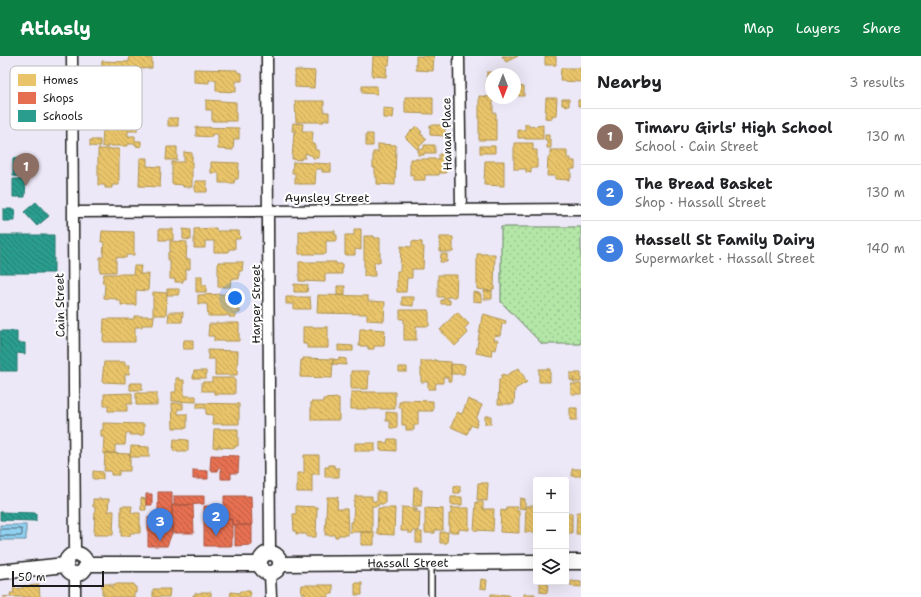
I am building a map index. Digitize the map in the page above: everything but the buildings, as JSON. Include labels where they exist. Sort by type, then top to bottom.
[{"type":"street","name":"Harper Street","points":[[267,56],[270,553]]},
{"type":"street","name":"Hanan Place","points":[[459,58],[460,210]]},
{"type":"street","name":"Cain Street","points":[[72,130],[75,554]]},
{"type":"street","name":"Aynsley Street","points":[[72,212],[581,209]]},
{"type":"street","points":[[86,564],[265,569],[276,572],[281,564],[279,557],[270,553],[264,555],[260,561],[265,569],[271,597]]},
{"type":"street","points":[[0,572],[70,570],[82,573],[86,564],[84,558],[79,554],[72,554],[67,558],[70,570],[75,597]]},
{"type":"street","name":"Hassall Street","points":[[281,564],[533,562]]},
{"type":"street","points":[[569,562],[581,562]]},
{"type":"lane","points":[[431,563],[431,597]]},
{"type":"green space","points":[[501,227],[581,227],[581,344],[542,344],[501,302]]},
{"type":"water","points":[[0,525],[26,525],[26,540],[0,540]]},
{"type":"place","name":"Timaru Girls' High School","points":[[26,186]]},
{"type":"place","name":"The Bread Basket","points":[[216,536]]},
{"type":"place","name":"Hassell St Family Dairy","points":[[160,541]]}]
